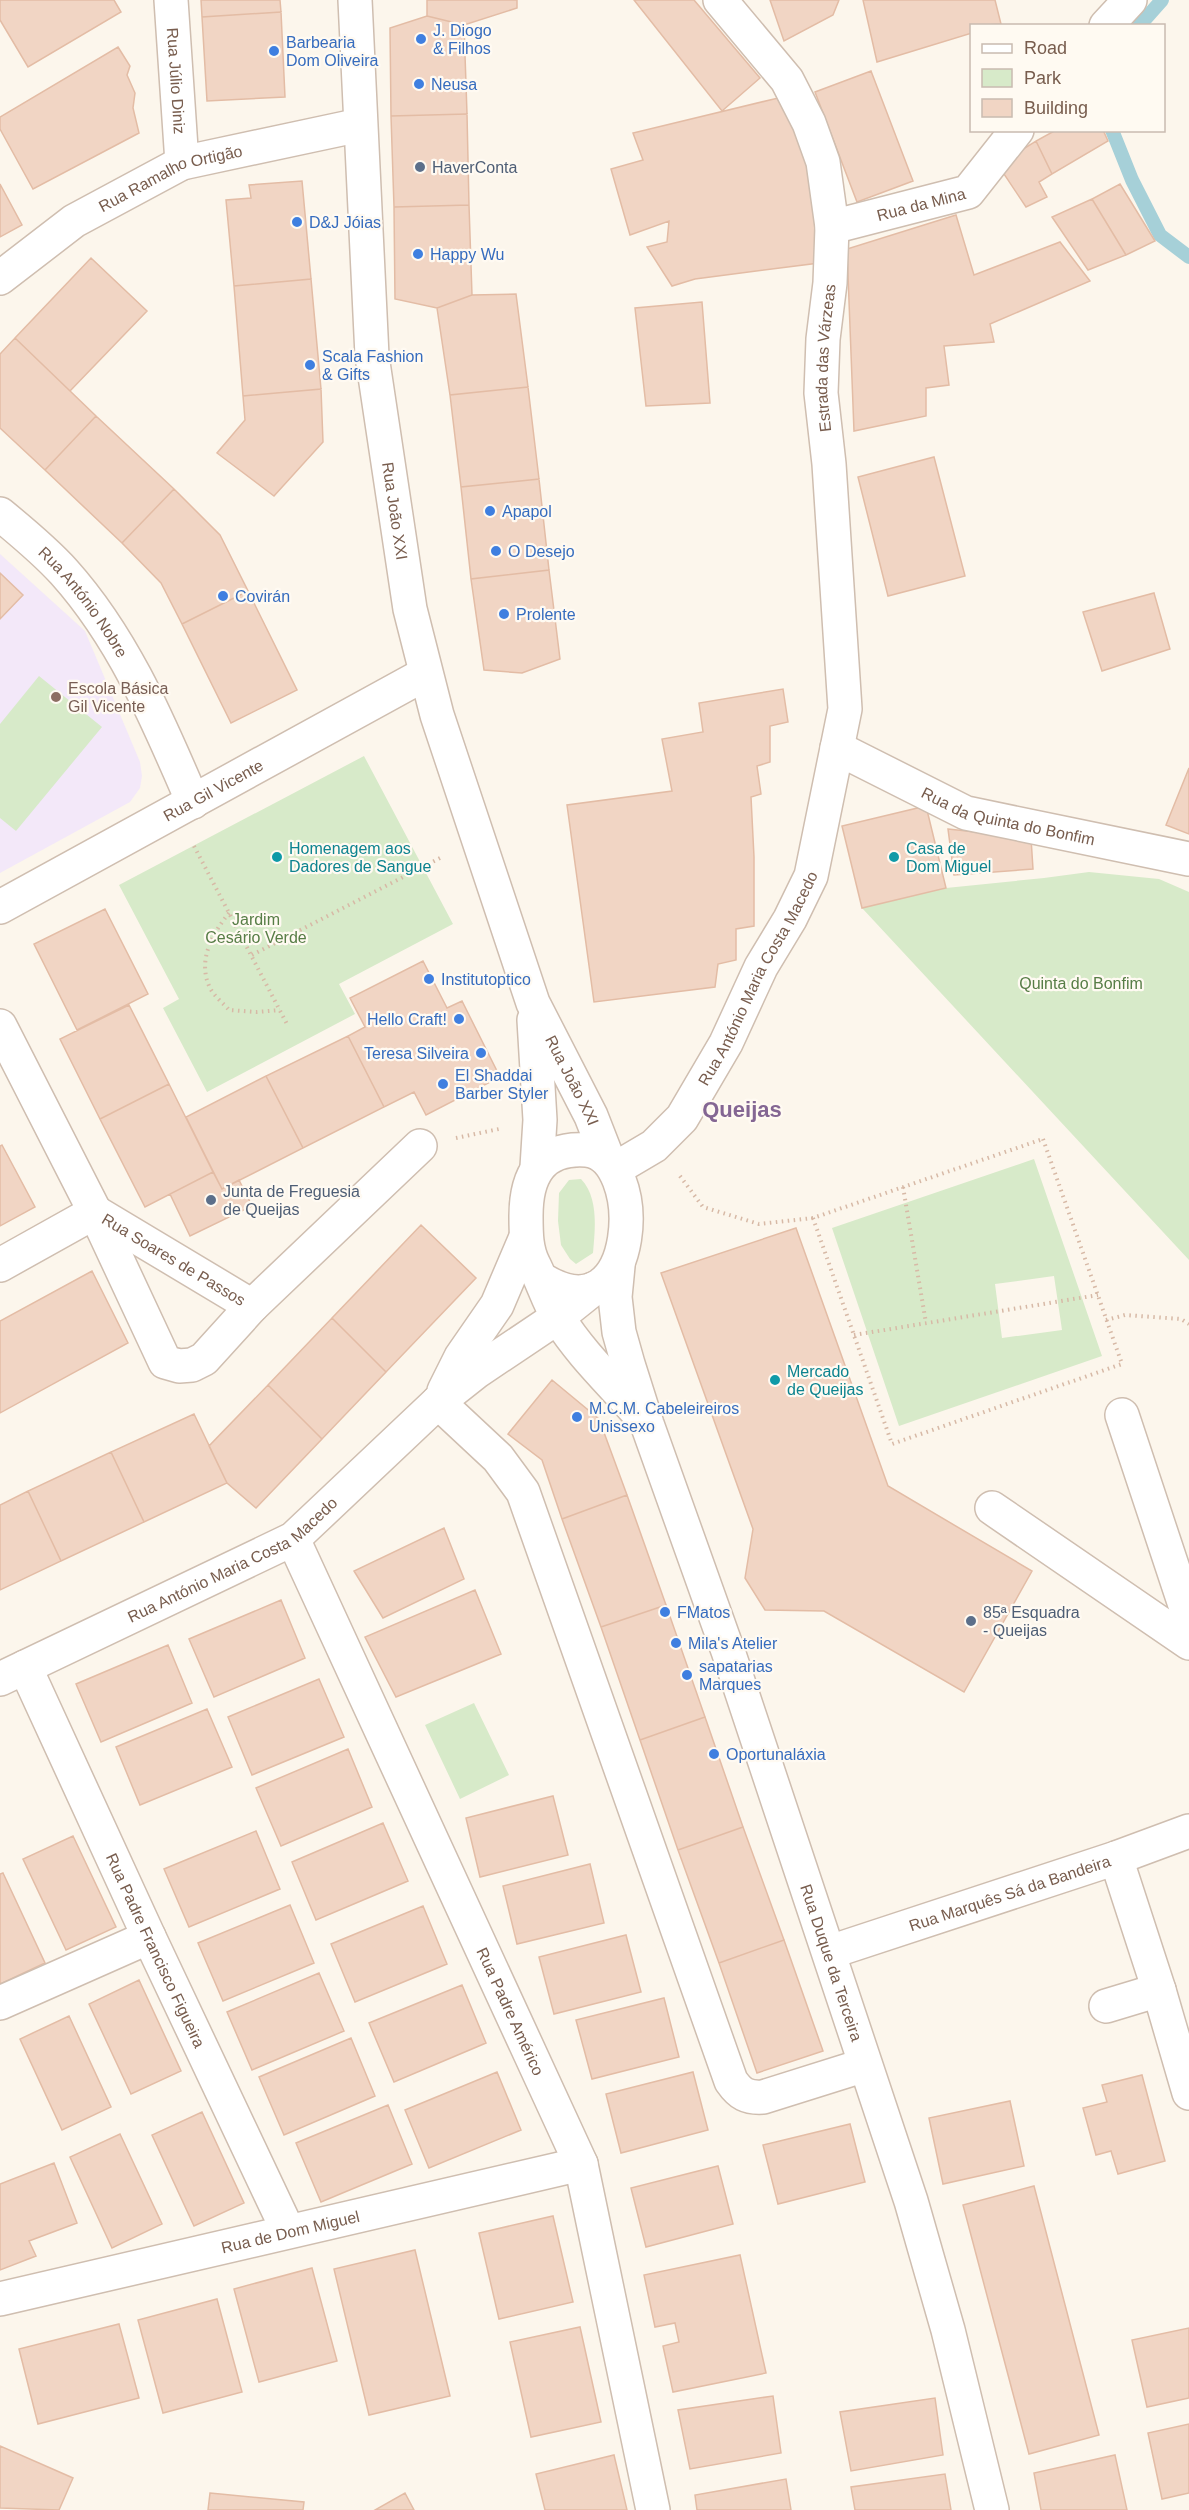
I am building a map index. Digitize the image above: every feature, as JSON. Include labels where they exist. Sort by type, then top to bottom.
[{"type":"street","name":"Rua Júlio Diniz","points":[[171,0],[182,163]]},
{"type":"street","name":"Rua João XXI","points":[[355,0],[372,356],[410,609],[425,674],[532,1004],[591,1116],[611,1163]]},
{"type":"street","name":"Estrada das Várzeas","points":[[720,0],[787,80],[809,123],[823,162],[832,227],[821,393],[829,464],[845,709],[837,748]]},
{"type":"street","points":[[1108,24],[1130,0]]},
{"type":"street","name":"Rua Ramalho Ortigão","points":[[0,278],[74,221],[182,163],[360,125]]},
{"type":"street","name":"Rua da Mina","points":[[832,227],[968,192],[1015,132]]},
{"type":"street","name":"Rua António Nobre","points":[[0,514],[63,571],[93,606],[119,644],[194,802]]},
{"type":"street","name":"Rua Gil Vicente","points":[[0,907],[425,674]]},
{"type":"street","name":"Rua da Quinta do Bonfim","points":[[837,748],[966,813],[1189,859]]},
{"type":"street","name":"Rua António Maria Costa Macedo","points":[[611,1163],[654,1146],[682,1118],[726,1043],[761,967],[790,920],[811,876],[837,748]]},
{"type":"street","name":"Rua João XXI","points":[[532,1004],[540,1120],[537,1167]]},
{"type":"street","name":"Rua Soares de Passos","points":[[0,1026],[95,1212],[165,1362],[178,1366],[192,1365],[204,1359],[252,1306],[420,1146]]},
{"type":"street","points":[[573,1149],[590,1150],[611,1163],[623,1193],[626,1223],[625,1244],[618,1266],[608,1280],[592,1289],[573,1292],[558,1290],[543,1280],[532,1263],[526,1237],[526,1203],[530,1181],[537,1167],[554,1156],[573,1149]]},
{"type":"street","points":[[0,1265],[95,1212]]},
{"type":"street","name":"Rua Soares de Passos","points":[[95,1212],[252,1306]]},
{"type":"street","name":"Rua António Maria Costa Macedo","points":[[438,1402],[461,1357],[497,1305],[526,1237]]},
{"type":"street","name":"Rua Duque da Terceira","points":[[618,1266],[615,1297],[620,1332],[647,1424],[728,1651],[911,2201],[945,2320],[992,2510]]},
{"type":"street","name":"Rua Duque da Terceira","points":[[543,1280],[558,1317],[588,1359],[647,1424]]},
{"type":"street","name":"Rua António Maria Costa Macedo","points":[[13,1673],[293,1539],[438,1402],[476,1372],[558,1317],[592,1289]]},
{"type":"street","points":[[438,1402],[498,1458],[523,1492],[738,2092],[750,2098],[763,2097],[865,2065]]},
{"type":"street","points":[[1122,1415],[1189,1617]]},
{"type":"street","points":[[992,1508],[1189,1643]]},
{"type":"street","name":"Rua Padre Américo","points":[[293,1539],[581,2164],[653,2510]]},
{"type":"street","name":"Rua Padre Francisco Figueira","points":[[13,1673],[149,1937],[288,2231]]},
{"type":"street","name":"Rua Marquês Sá da Bandeira","points":[[830,1952],[1116,1858],[1189,1831]]},
{"type":"street","points":[[1116,1858],[1189,2092]]},
{"type":"street","points":[[0,2004],[149,1937]]},
{"type":"street","points":[[1106,2006],[1159,1990]]},
{"type":"street","name":"Rua de Dom Miguel","points":[[0,2299],[581,2164]]},
{"type":"path","points":[[252,955],[477,839]]},
{"type":"path","points":[[194,846],[288,1026]]},
{"type":"path","points":[[229,913],[213,933],[205,962],[210,988],[229,1010],[256,1012],[280,1010]]},
{"type":"path","points":[[420,1146],[540,1120]]},
{"type":"path","points":[[654,1146],[673,1167],[703,1208],[759,1224],[813,1218],[1043,1139],[1122,1364],[892,1444],[813,1218]]},
{"type":"path","points":[[903,1187],[926,1323]]},
{"type":"path","points":[[854,1335],[1098,1295]]},
{"type":"path","points":[[1106,1320],[1125,1315],[1181,1318],[1189,1324]]},
{"type":"shaded area","name":"Escola Básica Gil Vicente","points":[[0,554],[85,631],[140,762],[142,776],[140,788],[130,802],[0,873]]},
{"type":"green space","points":[[39,676],[102,727],[16,831],[0,818],[0,724]]},
{"type":"green space","name":"Jardim Cesário Verde","points":[[364,756],[453,924],[339,984],[355,1014],[207,1092],[163,1008],[179,999],[119,885]]},
{"type":"green space","name":"Quinta do Bonfim","points":[[1089,872],[1159,879],[1189,892],[1189,1260],[862,908],[946,888]]},
{"type":"green space","points":[[1034,1159],[1102,1356],[899,1426],[832,1228]],"holes":[[[1054,1276],[1062,1330],[1002,1338],[995,1284]]]},
{"type":"green space","points":[[581,1179],[591,1195],[593,1204],[593,1253],[576,1264],[561,1245],[558,1221],[559,1193],[569,1180]]},
{"type":"green space","points":[[474,1703],[509,1775],[460,1799],[425,1725]]},
{"type":"building","points":[[0,0],[114,0],[121,12],[28,67],[0,20]]},
{"type":"building","points":[[201,0],[280,0],[281,12],[202,17]]},
{"type":"building","points":[[427,0],[517,0],[517,8],[464,25],[427,16]]},
{"type":"building","points":[[634,0],[694,0],[760,78],[722,111]]},
{"type":"building","points":[[770,0],[839,0],[833,15],[784,41]]},
{"type":"building","points":[[863,0],[995,0],[1001,24],[970,24],[970,34],[877,62]]},
{"type":"building","points":[[281,12],[285,97],[207,101],[202,17]]},
{"type":"building","points":[[427,16],[464,25],[467,114],[391,116],[390,28]]},
{"type":"building","points":[[118,47],[130,66],[127,75],[135,93],[133,108],[139,133],[33,189],[0,129],[0,117]]},
{"type":"building","points":[[871,71],[913,181],[857,202],[815,92]]},
{"type":"building","points":[[778,98],[801,131],[818,210],[819,263],[695,279],[672,286],[647,247],[667,242],[669,221],[630,235],[611,169],[643,160],[633,133]]},
{"type":"building","points":[[467,114],[469,205],[394,207],[391,116]]},
{"type":"building","points":[[1052,132],[1104,132],[1108,141],[1052,174],[1036,141]]},
{"type":"building","points":[[1036,141],[1052,174],[1039,182],[1047,197],[1026,207],[998,165]]},
{"type":"building","points":[[302,181],[311,279],[234,286],[226,200],[251,198],[249,185]]},
{"type":"building","points":[[0,184],[22,225],[0,237]]},
{"type":"building","points":[[1120,184],[1155,241],[1126,255],[1092,199]]},
{"type":"building","points":[[1092,199],[1126,255],[1088,270],[1052,217]]},
{"type":"building","points":[[469,205],[472,295],[437,308],[395,299],[394,207]]},
{"type":"building","points":[[956,215],[974,275],[1060,242],[1090,281],[990,324],[994,342],[944,346],[949,385],[926,388],[926,416],[854,431],[847,249]]},
{"type":"building","points":[[91,258],[147,311],[70,391],[15,338]]},
{"type":"building","points":[[311,279],[321,389],[243,396],[234,286]]},
{"type":"building","points":[[516,294],[528,387],[450,395],[437,308],[472,295]]},
{"type":"building","points":[[702,302],[710,403],[646,406],[635,308]]},
{"type":"building","points":[[15,338],[96,416],[45,470],[0,428],[0,354]]},
{"type":"building","points":[[528,387],[539,479],[461,487],[450,395]]},
{"type":"building","points":[[321,389],[323,442],[274,496],[217,453],[245,420],[243,396]]},
{"type":"building","points":[[96,416],[174,489],[122,543],[45,470]]},
{"type":"building","points":[[934,457],[965,576],[888,596],[858,477]]},
{"type":"building","points":[[539,479],[549,570],[471,579],[461,487]]},
{"type":"building","points":[[174,489],[220,535],[248,591],[182,624],[161,583],[122,543]]},
{"type":"building","points":[[549,570],[560,659],[522,673],[484,670],[471,579]]},
{"type":"building","points":[[0,573],[23,595],[0,619]]},
{"type":"building","points":[[248,591],[297,690],[231,723],[182,624]]},
{"type":"building","points":[[1154,593],[1170,649],[1102,671],[1083,612]]},
{"type":"building","points":[[783,689],[788,722],[770,726],[770,762],[757,766],[761,794],[751,797],[754,926],[736,929],[736,960],[718,964],[715,987],[594,1002],[567,805],[672,791],[662,739],[703,732],[699,703]]},
{"type":"building","points":[[1189,768],[1189,834],[1166,825]]},
{"type":"building","name":"Casa de Dom Miguel","points":[[926,806],[946,888],[862,908],[842,826]]},
{"type":"building","points":[[948,829],[1031,838],[1033,869],[954,875]]},
{"type":"building","points":[[105,909],[148,994],[77,1030],[34,944]]},
{"type":"building","points":[[423,961],[447,1008],[462,1001],[500,1077],[426,1115],[414,1092],[384,1107],[348,1036],[365,1027],[350,998]]},
{"type":"building","points":[[129,1005],[169,1084],[100,1119],[60,1039]]},
{"type":"building","points":[[348,1036],[384,1107],[303,1148],[266,1076]]},
{"type":"building","points":[[266,1076],[303,1148],[222,1189],[186,1117]]},
{"type":"building","points":[[169,1084],[213,1172],[145,1207],[100,1119]]},
{"type":"building","points":[[2,1145],[35,1207],[0,1226],[0,1146]]},
{"type":"building","name":"Junta de Freguesia de Queijas","points":[[213,1172],[222,1189],[239,1180],[252,1206],[190,1236],[170,1194]]},
{"type":"building","points":[[421,1225],[476,1278],[386,1372],[332,1318]]},
{"type":"building","name":"Mercado de Queijas","points":[[796,1228],[888,1486],[1032,1571],[964,1692],[824,1611],[765,1610],[745,1578],[753,1529],[661,1273]]},
{"type":"building","points":[[92,1271],[128,1343],[0,1413],[0,1321]]},
{"type":"building","points":[[332,1318],[386,1372],[322,1439],[268,1385]]},
{"type":"building","points":[[552,1380],[599,1419],[627,1495],[562,1519],[542,1460],[508,1434]]},
{"type":"building","points":[[268,1385],[322,1439],[256,1508],[227,1483],[209,1446]]},
{"type":"building","points":[[194,1414],[227,1483],[144,1522],[111,1452]]},
{"type":"building","points":[[111,1452],[144,1522],[61,1561],[28,1491]]},
{"type":"building","points":[[28,1491],[61,1561],[0,1590],[0,1505]]},
{"type":"building","points":[[627,1495],[666,1605],[601,1627],[562,1519]]},
{"type":"building","points":[[444,1528],[464,1579],[383,1618],[354,1571]]},
{"type":"building","points":[[475,1590],[501,1654],[396,1697],[365,1637]]},
{"type":"building","points":[[281,1600],[305,1658],[214,1697],[189,1639]]},
{"type":"building","points":[[666,1605],[705,1717],[640,1740],[601,1627]]},
{"type":"building","points":[[168,1645],[192,1703],[101,1742],[76,1684]]},
{"type":"building","points":[[319,1679],[344,1737],[252,1775],[228,1717]]},
{"type":"building","points":[[207,1709],[232,1767],[140,1805],[116,1747]]},
{"type":"building","points":[[705,1717],[743,1827],[678,1850],[640,1740]]},
{"type":"building","points":[[348,1749],[372,1807],[281,1846],[256,1788]]},
{"type":"building","points":[[553,1796],[568,1855],[480,1877],[466,1818]]},
{"type":"building","points":[[383,1823],[408,1881],[316,1920],[292,1862]]},
{"type":"building","points":[[743,1827],[784,1940],[719,1963],[678,1850]]},
{"type":"building","points":[[256,1831],[280,1889],[189,1927],[164,1869]]},
{"type":"building","points":[[73,1836],[116,1927],[66,1950],[23,1859]]},
{"type":"building","points":[[590,1864],[604,1923],[517,1944],[503,1886]]},
{"type":"building","points":[[3,1873],[45,1963],[0,1984],[0,1874]]},
{"type":"building","points":[[290,1905],[314,1963],[223,2001],[198,1943]]},
{"type":"building","points":[[423,1906],[447,1964],[355,2002],[331,1944]]},
{"type":"building","points":[[626,1935],[641,1992],[554,2014],[539,1957]]},
{"type":"building","points":[[784,1940],[823,2051],[757,2073],[719,1963]]},
{"type":"building","points":[[319,1973],[344,2031],[252,2070],[227,2012]]},
{"type":"building","points":[[139,1980],[181,2071],[131,2094],[89,2004]]},
{"type":"building","points":[[462,1985],[486,2043],[394,2082],[369,2023]]},
{"type":"building","points":[[664,1998],[679,2057],[592,2079],[576,2020]]},
{"type":"building","points":[[69,2016],[111,2107],[62,2130],[20,2039]]},
{"type":"building","points":[[351,2038],[375,2096],[284,2135],[259,2077]]},
{"type":"building","points":[[497,2072],[521,2130],[429,2168],[405,2110]]},
{"type":"building","points":[[693,2072],[708,2130],[621,2153],[606,2094]]},
{"type":"building","points":[[1142,2075],[1165,2161],[1118,2174],[1111,2151],[1096,2155],[1083,2108],[1107,2102],[1102,2085]]},
{"type":"building","points":[[1010,2101],[1024,2166],[943,2184],[929,2118]]},
{"type":"building","points":[[388,2105],[412,2164],[321,2202],[296,2143]]},
{"type":"building","points":[[202,2112],[244,2203],[194,2226],[152,2135]]},
{"type":"building","points":[[850,2124],[865,2182],[778,2204],[763,2145]]},
{"type":"building","points":[[120,2134],[162,2224],[112,2248],[70,2157]]},
{"type":"building","points":[[54,2163],[77,2223],[29,2241],[36,2256],[0,2270],[0,2184]]},
{"type":"building","points":[[718,2166],[733,2224],[646,2247],[631,2188]]},
{"type":"building","points":[[1034,2186],[1099,2435],[1029,2454],[963,2205]]},
{"type":"building","points":[[553,2216],[573,2302],[499,2319],[479,2233]]},
{"type":"building","points":[[415,2250],[450,2396],[369,2415],[334,2269]]},
{"type":"building","points":[[740,2255],[766,2373],[673,2392],[663,2346],[679,2342],[675,2323],[655,2327],[644,2275]]},
{"type":"building","points":[[312,2268],[337,2361],[259,2382],[234,2289]]},
{"type":"building","points":[[217,2299],[242,2392],[163,2413],[138,2320]]},
{"type":"building","points":[[119,2324],[139,2398],[38,2424],[19,2349]]},
{"type":"building","points":[[580,2327],[601,2422],[531,2437],[510,2342]]},
{"type":"building","points":[[1189,2328],[1189,2398],[1147,2407],[1132,2340]]},
{"type":"building","points":[[773,2396],[781,2453],[690,2469],[678,2410]]},
{"type":"building","points":[[935,2398],[943,2455],[851,2471],[840,2412]]},
{"type":"building","points":[[1189,2424],[1189,2493],[1162,2499],[1148,2433]]},
{"type":"building","points":[[0,2446],[73,2478],[59,2510],[0,2508]]},
{"type":"building","points":[[614,2455],[627,2510],[545,2510],[536,2474]]},
{"type":"building","points":[[1115,2455],[1127,2510],[1041,2510],[1034,2473]]},
{"type":"building","points":[[945,2474],[951,2510],[855,2510],[851,2487]]},
{"type":"building","points":[[786,2479],[791,2510],[697,2510],[695,2495]]},
{"type":"building","points":[[210,2493],[304,2502],[303,2510],[208,2510]]},
{"type":"building","points":[[405,2493],[414,2510],[375,2510]]},
{"type":"waterway","points":[[1141,24],[1162,0]]},
{"type":"waterway","points":[[1113,132],[1132,180],[1160,235],[1189,257]]},
{"type":"place","name":"J. Diogo & Filhos","points":[[421,39]]},
{"type":"place","name":"Barbearia Dom Oliveira","points":[[274,51]]},
{"type":"place","name":"Neusa","points":[[419,84]]},
{"type":"place","name":"HaverConta","points":[[420,167]]},
{"type":"place","name":"D&J Jóias","points":[[297,222]]},
{"type":"place","name":"Happy Wu","points":[[418,254]]},
{"type":"place","name":"Scala Fashion & Gifts","points":[[310,365]]},
{"type":"place","name":"Apapol","points":[[490,511]]},
{"type":"place","name":"O Desejo","points":[[496,551]]},
{"type":"place","name":"Covirán","points":[[223,596]]},
{"type":"place","name":"Prolente","points":[[504,614]]},
{"type":"place","name":"Escola Básica Gil Vicente","points":[[56,697]]},
{"type":"place","name":"Homenagem aos Dadores de Sangue","points":[[277,857]]},
{"type":"place","name":"Casa de Dom Miguel","points":[[894,857]]},
{"type":"place","name":"Institutoptico","points":[[429,979]]},
{"type":"place","name":"Hello Craft!","points":[[459,1019]]},
{"type":"place","name":"Teresa Silveira","points":[[481,1053]]},
{"type":"place","name":"El Shaddai Barber Styler","points":[[443,1084]]},
{"type":"place","name":"Junta de Freguesia de Queijas","points":[[211,1200]]},
{"type":"place","name":"Mercado de Queijas","points":[[775,1380]]},
{"type":"place","name":"M.C.M. Cabeleireiros Unissexo","points":[[577,1417]]},
{"type":"place","name":"FMatos","points":[[665,1612]]},
{"type":"place","name":"85ª Esquadra - Queijas","points":[[971,1621]]},
{"type":"place","name":"Mila's Atelier","points":[[676,1643]]},
{"type":"place","name":"sapatarias Marques","points":[[687,1675]]},
{"type":"place","name":"Oportunaláxia","points":[[714,1754]]},
{"type":"district","name":"Queijas","points":[[742,1109]]}]
